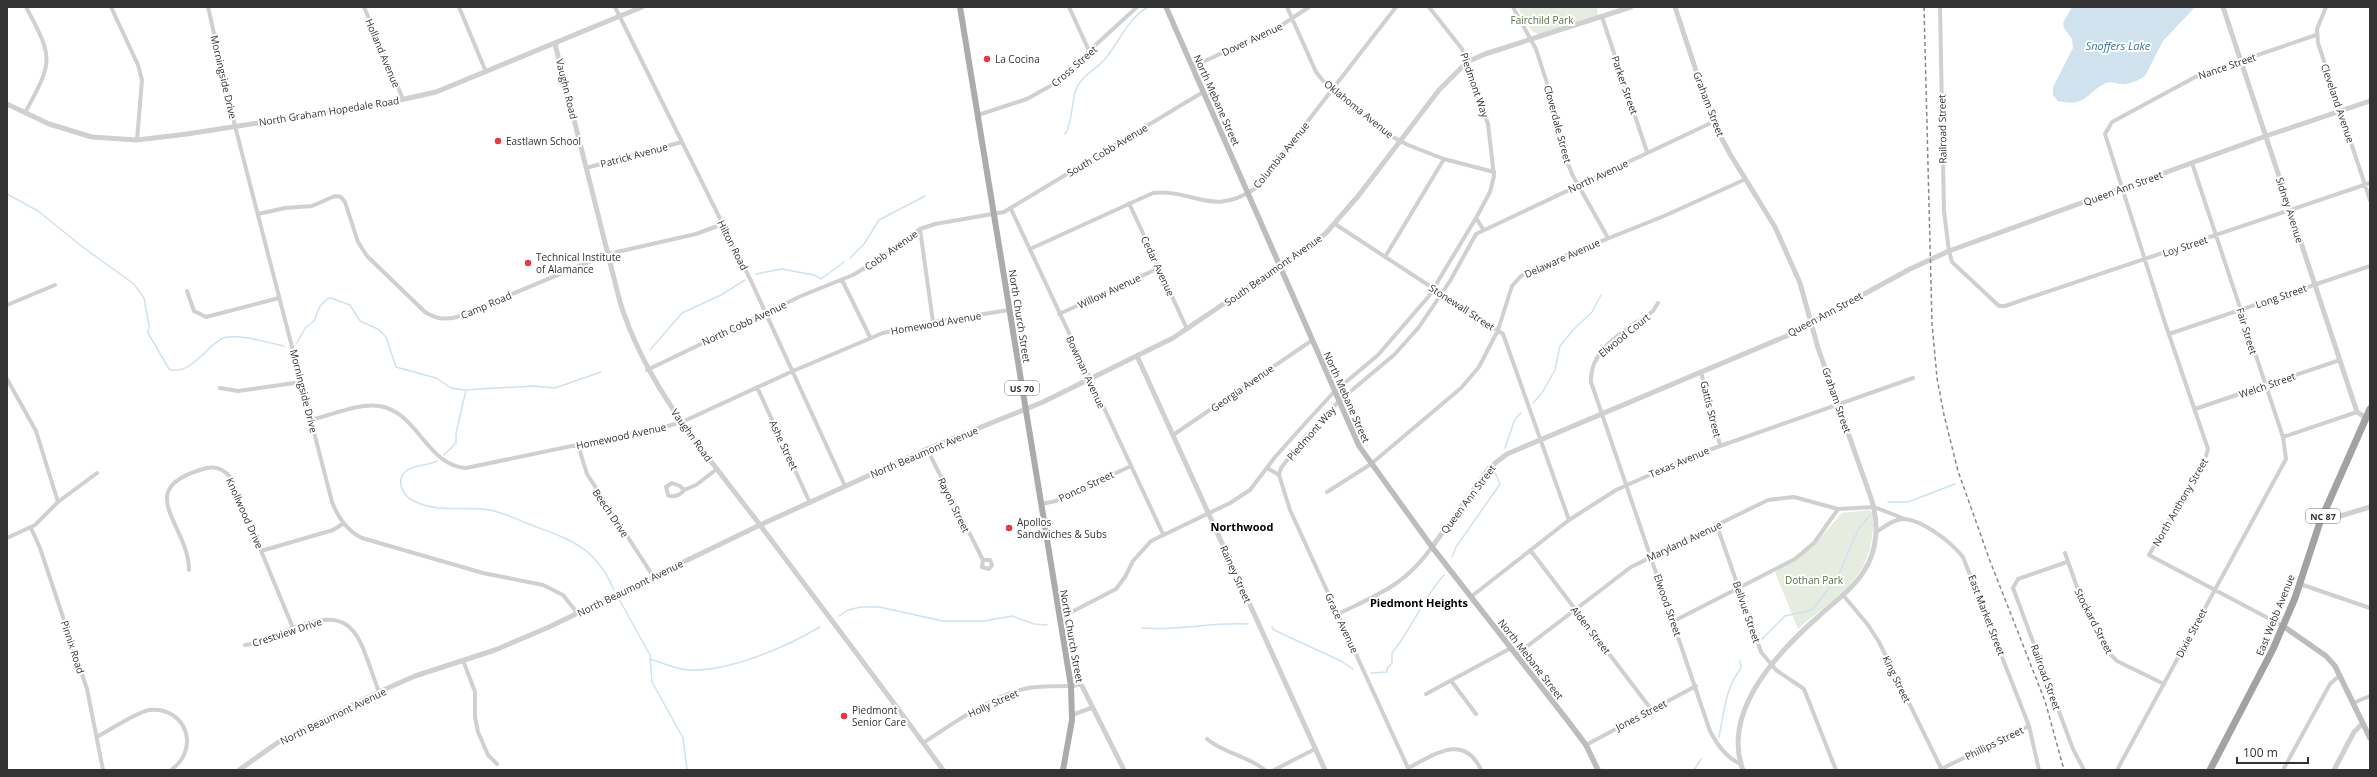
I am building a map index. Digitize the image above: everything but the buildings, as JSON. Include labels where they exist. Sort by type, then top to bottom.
[{"type":"highway","name":"East Webb Avenue","points":[[2210,770],[2254,689],[2282,626],[2300,584],[2320,522],[2370,409]]},
{"type":"main road","name":"North Church Street","points":[[960,7],[1071,686],[1072,714],[1063,770]]},
{"type":"main road","name":"North Mebane Street","points":[[1166,7],[1280,266],[1311,341],[1354,436],[1371,464],[1432,547],[1472,596],[1586,745],[1598,770]]},
{"type":"main road","points":[[2282,626],[2326,656],[2340,675],[2362,724],[2370,738]]},
{"type":"street","points":[[25,113],[43,76],[47,60],[44,40],[26,7]]},
{"type":"street","points":[[111,7],[138,65],[142,80],[137,140]]},
{"type":"street","name":"Morningside Drive","points":[[208,7],[235,126],[332,502],[344,523],[356,535],[373,541],[483,574],[550,587],[564,595],[578,614]]},
{"type":"street","name":"Holland Avenue","points":[[364,7],[403,99]]},
{"type":"street","points":[[459,7],[486,72]]},
{"type":"street","name":"Hilton Road","points":[[615,7],[766,312],[845,486]]},
{"type":"street","name":"North Graham Hopedale Road","points":[[7,104],[48,124],[78,134],[107,139],[137,140],[235,126],[403,99],[447,89],[642,7]]},
{"type":"street","points":[[1069,7],[1090,52]]},
{"type":"street","name":"Cross Street","points":[[978,115],[1040,93],[1060,80],[1137,7]]},
{"type":"street","name":"Oklahoma Avenue","points":[[1286,7],[1312,64],[1321,79],[1332,90],[1400,142],[1444,159],[1494,172]]},
{"type":"street","name":"Dover Avenue","points":[[1192,67],[1292,19],[1309,7]]},
{"type":"street","name":"Columbia Avenue","points":[[1030,249],[1153,193],[1169,193],[1212,203],[1248,194],[1256,188],[1396,7]]},
{"type":"street","name":"Piedmont Way","points":[[1060,618],[1116,589],[1141,550],[1151,541],[1244,495],[1334,392],[1391,342],[1433,288],[1476,218],[1490,192],[1494,172],[1486,115],[1459,44],[1429,7]]},
{"type":"street","name":"Cloverdale Street","points":[[1514,7],[1532,39],[1547,83],[1563,150],[1577,186],[1608,238]]},
{"type":"street","points":[[1467,62],[1484,54],[1631,7]]},
{"type":"street","name":"Graham Street","points":[[1675,7],[1714,122],[1775,227],[1804,292],[1818,348],[1874,508],[1876,532],[1872,553],[1865,570],[1843,595],[1808,625],[1771,665],[1749,701],[1739,726],[1737,744],[1743,770]]},
{"type":"street","name":"Railroad Street","points":[[1940,7],[1944,211],[1949,251]]},
{"type":"street","name":"Sidney Avenue","points":[[2223,7],[2357,412]]},
{"type":"street","points":[[2316,35],[2326,7]]},
{"type":"street","name":"Parker Street","points":[[1602,17],[1648,152]]},
{"type":"street","name":"Nance Street","points":[[2105,134],[2112,122],[2193,78],[2240,60],[2316,35]]},
{"type":"street","name":"Cleveland Avenue","points":[[2316,35],[2370,200]]},
{"type":"street","name":"Vaughn Road","points":[[555,44],[626,321],[647,370],[682,422],[943,770]]},
{"type":"street","name":"South Beaumont Avenue","points":[[1025,409],[1137,356],[1187,329],[1314,242],[1335,224],[1439,90],[1467,62]]},
{"type":"street","name":"South Cobb Avenue","points":[[1011,209],[1203,92]]},
{"type":"street","name":"Queen Ann Street","points":[[1338,614],[1400,583],[1418,566],[1494,463],[1507,454],[1539,439],[1789,335],[1910,269],[1949,251],[2266,136],[2370,101]]},
{"type":"street","name":"North Avenue","points":[[1484,229],[1714,122]]},
{"type":"street","name":"North Anthony Street","points":[[2105,134],[2121,189],[2207,445],[2207,453],[2149,555],[2282,626]]},
{"type":"street","name":"Patrick Avenue","points":[[586,168],[682,142]]},
{"type":"street","points":[[1386,257],[1444,159]]},
{"type":"street","name":"Fair Street","points":[[2192,163],[2283,437],[2286,459],[2266,496]]},
{"type":"street","name":"Delaware Avenue","points":[[1327,492],[1371,464],[1461,388],[1478,367],[1498,330],[1509,292],[1521,276],[1537,267],[1664,216],[1746,178]]},
{"type":"street","name":"Loy Street","points":[[1949,251],[1952,262],[1999,306],[2005,306],[2370,183]]},
{"type":"street","name":"Camp Road","points":[[258,214],[285,208],[312,206],[332,196],[341,197],[345,202],[358,242],[366,256],[425,312],[442,319],[457,318],[608,254],[696,234],[722,224]]},
{"type":"street","name":"Cedar Avenue","points":[[1129,203],[1187,329]]},
{"type":"street","name":"Cobb Avenue","points":[[842,280],[878,260],[920,229],[935,224],[994,215],[1011,209]]},
{"type":"street","name":"Bowman Avenue","points":[[1011,209],[1163,534]]},
{"type":"street","points":[[1476,218],[1484,229]]},
{"type":"street","name":"Stonewall Street","points":[[1335,224],[1498,330],[1506,338],[1539,439],[1568,520]]},
{"type":"street","points":[[920,229],[933,322]]},
{"type":"street","name":"Piedmont Way","points":[[1279,475],[1281,468],[1306,437],[1338,402],[1395,354],[1418,327],[1441,294],[1472,239],[1484,229]]},
{"type":"street","name":"Long Street","points":[[2169,334],[2370,266]]},
{"type":"street","name":"Willow Avenue","points":[[1059,314],[1159,268]]},
{"type":"street","points":[[842,280],[870,337]]},
{"type":"street","name":"North Cobb Avenue","points":[[647,370],[766,312],[842,280]]},
{"type":"street","points":[[7,305],[55,285]]},
{"type":"street","points":[[188,291],[194,311],[206,317],[279,298]]},
{"type":"street","name":"Elwood Court","points":[[1603,413],[1591,382],[1591,367],[1595,358],[1614,340],[1653,311],[1658,303]]},
{"type":"street","name":"Homewood Avenue","points":[[311,420],[361,407],[385,407],[402,416],[444,460],[460,468],[578,445],[682,422],[793,370],[870,337],[897,329],[933,322],[1010,310]]},
{"type":"street","name":"Georgia Avenue","points":[[1173,435],[1311,341]]},
{"type":"street","name":"Rainey Street","points":[[1137,356],[1325,770]]},
{"type":"street","name":"Welch Street","points":[[2195,409],[2340,360]]},
{"type":"street","name":"Gattis Street","points":[[1701,372],[1720,445]]},
{"type":"street","name":"Texas Avenue","points":[[1472,596],[1531,551],[1568,520],[1600,499],[1627,485],[1677,461],[1913,378]]},
{"type":"street","points":[[7,380],[36,431],[58,502]]},
{"type":"street","points":[[220,388],[238,391],[301,382]]},
{"type":"street","name":"Ashe Street","points":[[757,387],[810,503]]},
{"type":"street","name":"North Beaumont Avenue","points":[[239,770],[295,733],[380,692],[415,676],[523,639],[578,614],[760,525],[845,486],[927,449],[1025,409]]},
{"type":"street","points":[[2283,437],[2357,412],[2366,418]]},
{"type":"street","name":"Elwood Street","points":[[1603,413],[1713,737],[1731,759],[1741,764]]},
{"type":"street","name":"Beech Drive","points":[[578,445],[587,474],[653,576]]},
{"type":"street","name":"Rayon Street","points":[[927,449],[983,560]]},
{"type":"street","name":"Ponco Street","points":[[1041,504],[1056,501],[1131,466]]},
{"type":"street","name":"Knollwood Drive","points":[[189,570],[189,559],[168,508],[168,492],[173,483],[183,476],[210,468],[221,469],[228,474],[262,551],[293,628]]},
{"type":"street","points":[[1267,468],[1279,475]]},
{"type":"street","points":[[684,490],[696,485],[717,469]]},
{"type":"street","points":[[7,538],[31,528],[58,502],[97,473]]},
{"type":"street","name":"Grace Avenue","points":[[1279,475],[1290,510],[1409,769]]},
{"type":"street","name":"Dixie Street","points":[[2117,770],[2213,590],[2266,496]]},
{"type":"street","name":"Maryland Avenue","points":[[1517,654],[1622,573],[1775,498],[1800,498],[1838,509],[1874,508]]},
{"type":"street","name":"East Market Street","points":[[1874,508],[1905,519],[1934,532],[1952,545],[1963,557],[2029,726],[2039,770]]},
{"type":"street","points":[[2320,522],[2370,508]]},
{"type":"street","points":[[1674,621],[1785,565],[1805,552],[1819,537],[1838,509]]},
{"type":"street","points":[[1876,532],[1892,522],[1905,519]]},
{"type":"street","points":[[262,551],[333,530],[344,523]]},
{"type":"street","name":"Bellvue Street","points":[[1717,526],[1757,643],[1771,665],[1804,689],[1836,770]]},
{"type":"street","name":"Pinnix Road","points":[[31,528],[40,548],[83,676],[103,770]]},
{"type":"street","name":"Alden Street","points":[[1531,551],[1651,709]]},
{"type":"street","name":"Stockard Street","points":[[2065,553],[2067,562],[2083,600],[2112,657],[2164,684]]},
{"type":"street","name":"Railroad Street","points":[[2067,562],[2018,579],[2013,586],[2073,749],[2083,769]]},
{"type":"street","points":[[2300,584],[2370,608]]},
{"type":"street","name":"King Street","points":[[1843,595],[1868,625],[1879,642],[1941,770]]},
{"type":"street","name":"Crestview Drive","points":[[245,645],[255,644],[293,628],[330,618],[347,623],[358,635],[380,692]]},
{"type":"street","points":[[1426,694],[1452,682],[1511,648]]},
{"type":"street","points":[[463,660],[474,692],[475,717],[478,732],[488,755],[497,764]]},
{"type":"street","points":[[2283,770],[2330,684],[2340,675]]},
{"type":"street","points":[[1452,682],[1476,714]]},
{"type":"street","points":[[1071,686],[1080,684],[1082,686],[1091,708],[1124,770]]},
{"type":"street","name":"Holly Street","points":[[924,743],[962,717],[1013,693],[1030,688],[1071,686]]},
{"type":"street","name":"Jones Street","points":[[1586,745],[1696,686]]},
{"type":"street","points":[[2353,704],[2370,696]]},
{"type":"street","points":[[1072,714],[1091,708]]},
{"type":"street","points":[[97,737],[146,710],[160,710],[172,714],[181,721],[187,734],[187,745],[184,757],[179,764],[171,770]]},
{"type":"street","points":[[2334,770],[2354,732],[2362,724]]},
{"type":"street","name":"Phillips Street","points":[[1941,770],[2029,726]]},
{"type":"street","points":[[1207,739],[1219,748],[1252,760],[1266,770]]},
{"type":"street","points":[[1274,770],[1315,749]]},
{"type":"street","points":[[1409,769],[1442,752],[1454,749],[1470,753],[1476,760],[1481,770]]},
{"type":"green space","name":"Fairchild Park","points":[[1517,7],[1597,7],[1598,15],[1539,35],[1532,31]]},
{"type":"green space","name":"Dothan Park","points":[[1869,510],[1873,513],[1872,535],[1869,553],[1862,568],[1853,581],[1841,593],[1798,629],[1775,572],[1813,546],[1842,513]]},
{"type":"water","name":"Snoffers Lake","points":[[2072,7],[2195,7],[2163,41],[2145,76],[2137,81],[2127,84],[2106,83],[2081,101],[2068,103],[2058,101],[2053,95],[2053,87],[2073,48],[2072,39],[2064,28],[2063,23]]},
{"type":"waterway","points":[[1065,134],[1070,123],[1073,99],[1080,82],[1105,59],[1129,24],[1148,7]]},
{"type":"waterway","points":[[7,194],[38,211],[84,248],[134,284],[144,298],[149,325],[148,333],[169,369],[184,369],[191,365],[223,338],[244,338],[284,346]]},
{"type":"waterway","points":[[850,258],[864,244],[879,220],[925,196]]},
{"type":"waterway","points":[[756,274],[782,269],[814,275],[821,279],[844,262]]},
{"type":"waterway","points":[[650,350],[682,313],[721,295],[745,280]]},
{"type":"waterway","points":[[1533,403],[1542,393],[1555,370],[1560,346],[1574,329],[1592,312],[1601,295]]},
{"type":"waterway","points":[[297,343],[305,328],[314,321],[320,306],[327,299],[331,298],[350,305],[360,321],[378,329],[386,337],[396,367],[436,378],[451,388],[464,390],[534,386],[555,388],[601,372]]},
{"type":"waterway","points":[[444,455],[456,443],[456,433],[466,390]]},
{"type":"waterway","points":[[1505,448],[1515,419],[1521,413]]},
{"type":"waterway","points":[[437,461],[411,468],[403,474],[401,486],[408,498],[423,505],[432,507],[480,509],[499,512],[567,539],[589,553],[598,563],[614,590]]},
{"type":"waterway","points":[[1452,557],[1456,547],[1500,484],[1494,470]]},
{"type":"waterway","points":[[1888,502],[1908,502],[1955,484]]},
{"type":"waterway","points":[[1761,640],[1785,616],[1812,610],[1837,578],[1859,528],[1870,515]]},
{"type":"waterway","points":[[1371,673],[1387,672],[1387,669],[1392,663],[1392,653],[1444,575]]},
{"type":"waterway","points":[[619,599],[650,655],[652,682],[683,738],[687,770]]},
{"type":"waterway","points":[[839,616],[848,610],[861,607],[879,607],[943,621],[984,621],[1012,616],[1034,624],[1047,625]]},
{"type":"waterway","points":[[1142,628],[1155,629],[1221,624],[1248,624]]},
{"type":"waterway","points":[[650,659],[688,670],[704,670],[721,667],[757,657],[806,635],[820,627]]},
{"type":"waterway","points":[[1272,627],[1274,630],[1341,661],[1353,669]]},
{"type":"waterway","points":[[1719,737],[1728,692],[1741,668],[1740,661]]},
{"type":"waterway","points":[[1694,770],[1701,759]]},
{"type":"railway","points":[[1924,7],[1932,323],[1937,378],[1944,415],[1958,471],[1990,561],[2045,701],[2064,770]]},
{"type":"place","name":"La Cocina","points":[[987,59]]},
{"type":"place","name":"Eastlawn School","points":[[498,141]]},
{"type":"place","name":"Technical Institute of Alamance","points":[[528,263]]},
{"type":"place","name":"Apollos Sandwiches & Subs","points":[[1009,528]]},
{"type":"place","name":"Piedmont Senior Care","points":[[844,716]]},
{"type":"district","name":"Northwood","points":[[1242,526]]},
{"type":"district","name":"Piedmont Heights","points":[[1419,602]]}]
